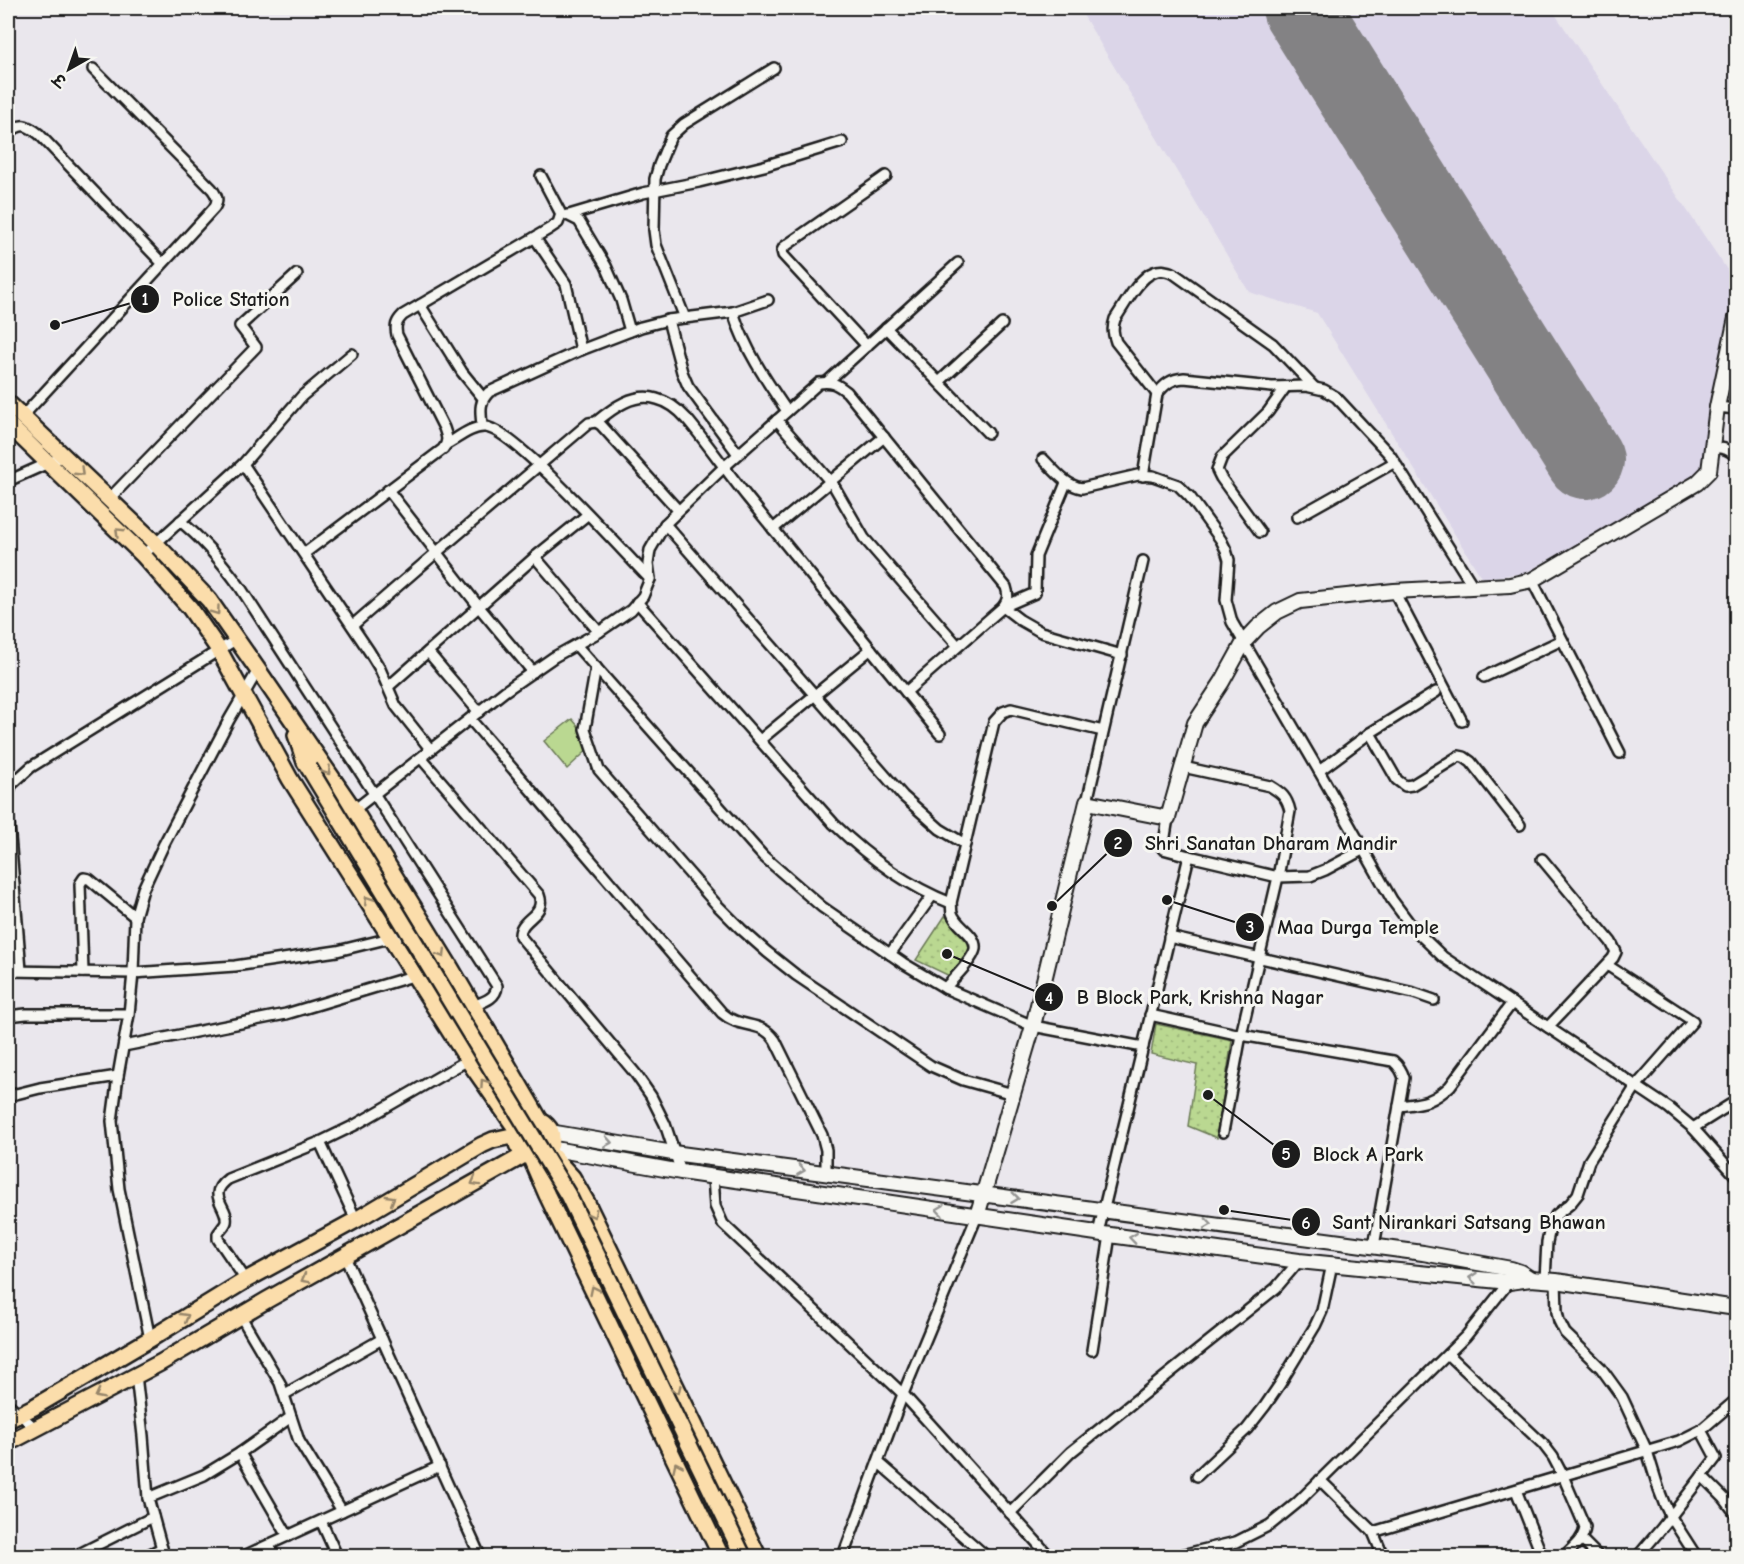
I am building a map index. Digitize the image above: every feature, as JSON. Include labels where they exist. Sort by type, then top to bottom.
[{"type":"main road","points":[[977,1216],[1033,1026],[1087,802],[1168,818],[1195,723],[1222,682],[1244,642],[1277,612],[1300,601],[1394,591],[1510,585],[1532,580],[1697,483],[1709,471],[1717,407],[1737,318]]},
{"type":"main road","points":[[8,402],[156,544],[209,600],[354,810],[473,1006],[547,1138],[587,1203],[758,1557]]},
{"type":"main road","points":[[8,424],[143,555],[190,608],[219,650],[290,779],[392,938],[413,975],[517,1133]]},
{"type":"main road","points":[[291,718],[307,765],[568,1195],[743,1557]]},
{"type":"main road","points":[[267,738],[307,765]]},
{"type":"main road","points":[[721,1557],[528,1155],[517,1144],[517,1133],[527,1121],[537,1120],[547,1138],[681,1172],[1299,1261],[1509,1282],[1544,1280]]},
{"type":"main road","points":[[14,1417],[150,1339],[246,1280],[356,1220],[482,1145],[517,1133]]},
{"type":"main road","points":[[547,1138],[1374,1246],[1504,1267],[1544,1280],[1737,1308]]},
{"type":"main road","points":[[8,1443],[160,1363],[528,1155],[540,1155],[547,1138]]},
{"type":"main road","points":[[690,1492],[718,1475]]},
{"type":"street","points":[[685,318],[656,245],[654,230],[658,165],[671,136],[684,124],[774,68]]},
{"type":"street","points":[[22,417],[218,202],[217,195],[93,69]]},
{"type":"street","points":[[8,134],[21,125],[29,126],[39,134],[162,263]]},
{"type":"street","points":[[447,444],[448,438],[444,428],[397,335],[395,326],[397,320],[403,315],[535,238],[558,223],[565,215],[764,166],[842,142]]},
{"type":"street","points":[[541,176],[565,215],[579,221],[586,231],[606,266],[621,300],[630,331]]},
{"type":"street","points":[[867,346],[783,255],[782,251],[784,247],[886,176]]},
{"type":"street","points":[[535,238],[566,284],[581,350]]},
{"type":"street","points":[[354,810],[505,691],[554,657],[620,620],[642,596],[650,579],[648,564],[650,550],[665,524],[678,510],[819,383],[828,381],[958,263]]},
{"type":"street","points":[[1157,394],[1116,342],[1112,327],[1114,319],[1143,278],[1152,272],[1162,270],[1173,273],[1273,344],[1314,387]]},
{"type":"street","points":[[109,499],[256,347],[240,326],[297,274]]},
{"type":"street","points":[[482,426],[480,404],[489,392],[581,350],[630,331],[668,320],[734,312],[768,300]]},
{"type":"street","points":[[420,305],[462,372],[483,398]]},
{"type":"street","points":[[734,312],[753,360],[787,411]]},
{"type":"street","points":[[668,320],[688,386],[738,454]]},
{"type":"street","points":[[939,382],[1002,324]]},
{"type":"street","points":[[886,328],[988,433]]},
{"type":"street","points":[[143,555],[243,464],[302,396],[352,354]]},
{"type":"street","points":[[1143,476],[1157,394],[1172,379],[1184,378],[1285,388],[1306,386],[1324,390],[1336,397],[1375,437],[1395,462],[1473,586]]},
{"type":"street","points":[[828,381],[837,384],[847,392],[1006,587],[1009,595],[1003,607],[906,692]]},
{"type":"street","points":[[1260,532],[1221,478],[1218,470],[1222,457],[1268,412],[1285,388]]},
{"type":"street","points":[[353,625],[589,423],[596,422],[611,409],[625,402],[641,397],[657,399],[673,406],[686,418],[723,468],[940,734]]},
{"type":"street","points":[[1717,407],[1736,408]]},
{"type":"street","points":[[777,420],[830,481],[843,499],[864,538],[958,646]]},
{"type":"street","points":[[596,422],[678,510]]},
{"type":"street","points":[[305,554],[447,444],[482,426],[492,428],[512,440],[650,579]]},
{"type":"street","points":[[773,529],[884,437]]},
{"type":"street","points":[[1713,447],[1724,448],[1737,457]]},
{"type":"street","points":[[8,481],[64,456]]},
{"type":"street","points":[[1043,459],[1066,483],[1073,486],[1082,488],[1153,476],[1178,485],[1190,497],[1221,540],[1229,560],[1226,600],[1229,613],[1244,642],[1392,900],[1413,928],[1443,957],[1669,1108],[1693,1128],[1737,1176]]},
{"type":"street","points":[[1297,518],[1395,462]]},
{"type":"street","points":[[243,464],[353,625],[380,669],[396,706],[431,750]]},
{"type":"street","points":[[1003,607],[1035,593],[1036,556],[1066,483]]},
{"type":"street","points":[[388,490],[533,672]]},
{"type":"street","points":[[388,687],[587,514]]},
{"type":"street","points":[[180,521],[198,535],[240,587],[497,986],[493,996],[473,1006]]},
{"type":"street","points":[[665,524],[903,796],[940,829],[965,844]]},
{"type":"street","points":[[535,557],[599,632]]},
{"type":"street","points":[[1087,802],[1143,561]]},
{"type":"street","points":[[1532,580],[1620,753]]},
{"type":"street","points":[[1394,591],[1462,721]]},
{"type":"street","points":[[638,602],[834,824],[892,871],[932,896],[951,903]]},
{"type":"street","points":[[1003,607],[1041,632],[1122,655]]},
{"type":"street","points":[[8,794],[11,785],[31,767],[237,639]]},
{"type":"street","points":[[1485,677],[1562,640]]},
{"type":"street","points":[[576,645],[763,856],[822,907],[945,988],[1033,1026],[1143,1047]]},
{"type":"street","points":[[760,740],[871,649]]},
{"type":"street","points":[[428,652],[479,712]]},
{"type":"street","points":[[596,668],[585,729],[600,770],[724,912],[766,952],[931,1066],[963,1080],[1013,1094]]},
{"type":"street","points":[[150,1339],[119,1189],[112,1121],[129,1014],[135,917],[143,889],[164,844],[258,670]]},
{"type":"street","points":[[1319,771],[1370,733],[1436,692]]},
{"type":"street","points":[[945,988],[975,950],[974,940],[952,914],[951,903],[994,722],[1003,712],[1011,709],[1103,731]]},
{"type":"street","points":[[470,719],[722,1013],[737,1023],[763,1028],[769,1032],[822,1134],[826,1150],[826,1174]]},
{"type":"street","points":[[1370,733],[1397,780],[1405,786],[1459,756],[1464,756],[1520,825]]},
{"type":"street","points":[[421,758],[539,895],[541,906],[520,931],[520,936],[635,1073],[651,1096],[665,1124],[681,1172]]},
{"type":"street","points":[[1183,767],[1270,786],[1281,792],[1290,811],[1278,877],[1241,1035],[1223,1132]]},
{"type":"street","points":[[8,812],[21,970]]},
{"type":"street","points":[[1168,818],[1163,849],[1278,877],[1310,876],[1364,849]]},
{"type":"street","points":[[1092,1350],[1104,1234],[1102,1210],[1189,856]]},
{"type":"street","points":[[1542,859],[1615,947],[1616,952],[1607,965],[1548,1027]]},
{"type":"street","points":[[83,972],[81,881],[84,878],[89,879],[135,917]]},
{"type":"street","points":[[891,954],[932,896]]},
{"type":"street","points":[[8,971],[133,973],[235,966],[337,951],[427,929]]},
{"type":"street","points":[[1169,937],[1414,993],[1434,1000]]},
{"type":"street","points":[[1607,965],[1694,1021],[1636,1086],[1589,1161],[1578,1194],[1556,1215],[1547,1242],[1544,1280],[1565,1333],[1601,1368],[1622,1397],[1647,1451],[1659,1490],[1671,1517],[1696,1557]]},
{"type":"street","points":[[124,1046],[286,1014],[413,975]]},
{"type":"street","points":[[1399,1106],[1425,1103],[1440,1095],[1450,1086],[1512,1003]]},
{"type":"street","points":[[8,1016],[129,1014]]},
{"type":"street","points":[[1150,1015],[1241,1035],[1393,1061],[1402,1071],[1404,1078],[1374,1246]]},
{"type":"street","points":[[246,1280],[218,1239],[218,1234],[226,1223],[218,1191],[220,1185],[228,1179],[320,1142],[355,1125],[468,1060]]},
{"type":"street","points":[[8,1095],[118,1076]]},
{"type":"street","points":[[1693,1128],[1737,1101]]},
{"type":"street","points":[[320,1142],[356,1220]]},
{"type":"street","points":[[713,1177],[715,1206],[723,1224],[903,1394],[1049,1557]]},
{"type":"street","points":[[843,1557],[903,1394],[977,1216]]},
{"type":"street","points":[[345,1257],[480,1557]]},
{"type":"street","points":[[1010,1513],[1071,1452],[1276,1288],[1299,1261]]},
{"type":"street","points":[[1197,1476],[1247,1429],[1280,1384],[1322,1311],[1332,1264]]},
{"type":"street","points":[[1178,1557],[1236,1542],[1270,1525],[1297,1503],[1466,1336],[1509,1282]]},
{"type":"street","points":[[240,1316],[274,1370],[285,1394],[299,1441],[342,1511]]},
{"type":"street","points":[[285,1394],[382,1339]]},
{"type":"street","points":[[1448,1354],[1543,1443],[1553,1457],[1585,1527],[1581,1539],[1564,1557]]},
{"type":"street","points":[[136,1375],[148,1498],[163,1552],[147,1557]]},
{"type":"street","points":[[1373,1532],[1679,1441],[1701,1430],[1737,1400]]},
{"type":"street","points":[[8,1404],[14,1417],[35,1428]]},
{"type":"street","points":[[148,1498],[204,1475],[291,1417]]},
{"type":"street","points":[[1638,1557],[1716,1458],[1701,1430]]},
{"type":"street","points":[[240,1453],[288,1536]]},
{"type":"street","points":[[878,1462],[986,1557]]},
{"type":"street","points":[[244,1557],[440,1466]]},
{"type":"street","points":[[1702,1476],[1737,1514]]},
{"type":"street","points":[[1320,1480],[1373,1532],[1383,1557]]},
{"type":"street","points":[[1516,1490],[1542,1557]]},
{"type":"street","points":[[75,1557],[153,1517]]},
{"type":"street","points":[[321,1521],[337,1557]]},
{"type":"street","points":[[1581,1539],[1598,1557]]},
{"type":"street","points":[[269,1545],[274,1557]]},
{"type":"shaded area","points":[[1079,8],[1551,8],[1736,283],[1736,309],[1702,473],[1525,573],[1482,578],[1317,313],[1249,292]]},
{"type":"green space","points":[[572,719],[594,744],[567,769],[544,741]]},
{"type":"green space","points":[[945,916],[978,947],[958,980],[916,960]]},
{"type":"green space","points":[[1156,1024],[1232,1040],[1217,1138],[1188,1126],[1197,1065],[1151,1054]]},
{"type":"runway","points":[[1301,8],[1585,460]]},
{"type":"place","name":"Police Station","points":[[55,325]]},
{"type":"place","name":"Maa Durga Temple","points":[[1167,900]]},
{"type":"place","name":"Shri Sanatan Dharam Mandir","points":[[1052,906]]},
{"type":"place","name":"B Block Park, Krishna Nagar","points":[[947,954]]},
{"type":"place","name":"Block A Park","points":[[1208,1095]]},
{"type":"place","name":"Sant Nirankari Satsang Bhawan","points":[[1224,1210]]}]
